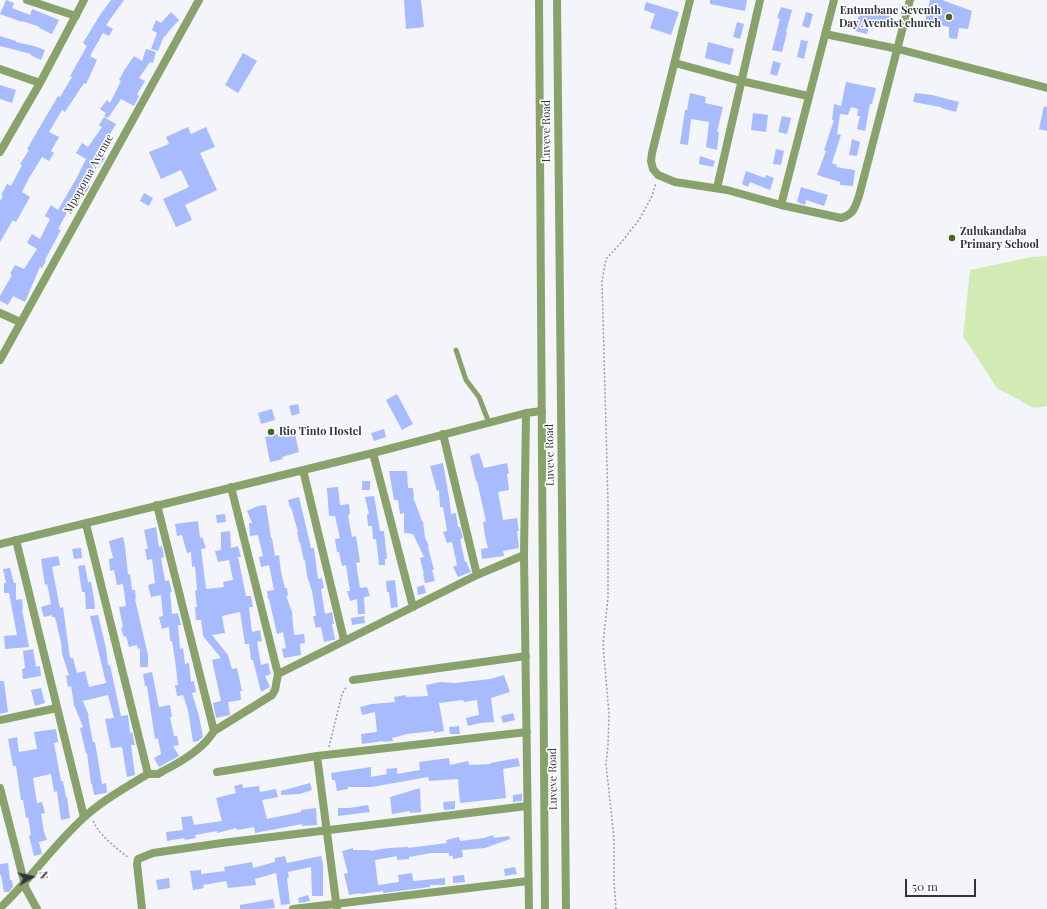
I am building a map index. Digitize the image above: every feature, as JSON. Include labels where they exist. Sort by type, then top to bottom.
[{"type":"street","points":[[27,0],[76,16]]},
{"type":"street","points":[[0,150],[40,83],[84,0]]},
{"type":"street","name":"Mpopoma Avenue","points":[[0,360],[199,0]]},
{"type":"street","name":"Luveve Road","points":[[539,0],[545,909]]},
{"type":"street","name":"Luveve Road","points":[[557,0],[566,909]]},
{"type":"street","points":[[690,0],[652,153],[651,161],[653,169],[658,175],[675,182],[728,190],[781,205],[841,218],[847,216],[854,210],[910,0]]},
{"type":"street","points":[[717,188],[760,0]]},
{"type":"street","points":[[781,205],[834,0]]},
{"type":"street","points":[[825,34],[898,49],[1047,88]]},
{"type":"street","points":[[675,63],[741,81],[808,96]]},
{"type":"street","points":[[0,69],[40,83]]},
{"type":"street","points":[[0,313],[20,322]]},
{"type":"street","points":[[0,544],[373,453],[526,413],[542,411]]},
{"type":"street","points":[[526,413],[524,555],[529,909]]},
{"type":"street","points":[[443,434],[477,575]]},
{"type":"street","points":[[373,453],[413,607]]},
{"type":"street","points":[[303,470],[344,640]]},
{"type":"street","points":[[0,908],[87,815],[148,774],[158,774],[170,768],[205,744],[214,731],[272,695],[275,690],[278,674],[231,487]]},
{"type":"street","points":[[157,506],[214,731]]},
{"type":"street","points":[[86,524],[148,774]]},
{"type":"street","points":[[16,540],[58,708],[87,815]]},
{"type":"street","points":[[278,674],[477,575],[524,555]]},
{"type":"street","points":[[353,680],[526,656]]},
{"type":"street","points":[[0,720],[58,708]]},
{"type":"street","points":[[217,772],[327,754],[527,732]]},
{"type":"street","points":[[317,756],[336,906]]},
{"type":"street","points":[[0,788],[24,884],[37,909]]},
{"type":"street","points":[[142,909],[137,864],[138,859],[153,853],[222,843],[527,806]]},
{"type":"street","points":[[293,909],[336,906],[528,880]]},
{"type":"lane","points":[[456,350],[466,380],[479,398],[489,423]]},
{"type":"path","points":[[616,909],[614,881],[614,838],[606,764],[609,714],[603,644],[608,598],[608,501],[602,281],[606,259],[639,220],[652,196],[658,175]]},
{"type":"path","points":[[327,754],[342,694],[344,689],[353,680]]},
{"type":"path","points":[[87,815],[101,834],[137,864]]},
{"type":"green space","points":[[1047,256],[1047,406],[1034,408],[997,388],[963,336],[970,270],[1031,257]]},
{"type":"building","points":[[6,0],[14,3],[12,8],[30,15],[32,9],[59,20],[52,34],[39,28],[40,27],[0,14]]},
{"type":"building","points":[[111,0],[124,0],[106,25],[113,29],[109,36],[103,33],[90,56],[97,60],[86,84],[84,83],[65,112],[62,110],[49,132],[59,137],[51,151],[54,153],[49,161],[42,157],[29,178],[22,192],[30,197],[16,222],[13,220],[0,242],[0,201],[3,196],[1,195],[7,184],[11,186],[22,165],[20,164],[29,150],[27,149],[58,96],[60,97],[72,77],[70,76],[87,46],[83,43]]},
{"type":"building","points":[[404,0],[421,0],[424,27],[406,29]]},
{"type":"building","points":[[710,0],[747,0],[745,11],[710,4]]},
{"type":"building","name":"Entumbane Seventh Day Aventist church","points":[[930,0],[942,0],[972,11],[968,29],[959,28],[957,39],[949,38],[949,27],[925,22]]},
{"type":"building","points":[[646,2],[679,12],[671,35],[650,28],[655,14],[644,10]]},
{"type":"building","points":[[781,7],[792,10],[782,52],[772,50],[780,19],[777,18]]},
{"type":"building","points":[[860,10],[882,16],[882,14],[891,16],[889,27],[870,23],[867,34],[855,31]]},
{"type":"building","points":[[171,12],[179,20],[165,37],[164,36],[158,51],[151,49],[157,33],[152,30],[156,20],[161,23]]},
{"type":"building","points":[[806,12],[813,14],[809,28],[802,26]]},
{"type":"building","points":[[737,22],[744,24],[740,39],[733,37]]},
{"type":"building","points":[[0,36],[45,50],[41,60],[30,55],[31,54],[0,46]]},
{"type":"building","points":[[801,40],[808,41],[804,59],[797,57]]},
{"type":"building","points":[[708,42],[734,49],[730,65],[705,58]]},
{"type":"building","points":[[146,49],[156,52],[153,63],[150,62],[139,78],[145,81],[137,95],[139,96],[134,106],[121,99],[108,118],[104,116],[106,113],[100,109],[107,100],[110,103],[125,69],[134,56],[142,61]]},
{"type":"building","points":[[243,53],[257,61],[238,93],[225,85]]},
{"type":"building","points":[[773,61],[781,63],[777,76],[770,74]]},
{"type":"building","points":[[846,82],[876,88],[872,104],[870,104],[865,131],[857,129],[860,116],[857,116],[858,109],[851,107],[848,115],[840,114],[837,134],[841,135],[832,163],[837,165],[836,167],[855,170],[853,186],[840,185],[840,182],[817,175],[826,151],[824,150],[834,120],[832,120],[834,104],[841,106]]},
{"type":"building","points":[[0,85],[16,90],[12,103],[0,99]]},
{"type":"building","points":[[690,93],[706,97],[705,103],[723,107],[717,132],[719,132],[717,150],[706,147],[709,122],[691,119],[688,145],[680,144],[685,110],[687,110]]},
{"type":"building","points":[[915,93],[932,95],[959,102],[956,112],[941,107],[913,102]]},
{"type":"building","points":[[1044,106],[1047,107],[1047,131],[1039,129]]},
{"type":"building","points":[[753,113],[768,115],[766,132],[751,130]]},
{"type":"building","points":[[782,116],[791,118],[787,134],[778,132]]},
{"type":"building","points":[[104,117],[116,124],[107,139],[110,141],[100,155],[105,158],[98,168],[95,165],[86,184],[90,186],[74,210],[70,207],[58,229],[61,230],[45,260],[46,261],[42,268],[40,267],[25,302],[13,296],[8,305],[0,301],[0,296],[12,275],[10,274],[15,265],[24,269],[37,249],[27,243],[32,234],[40,239],[50,219],[45,216],[51,205],[58,210],[76,179],[86,159],[76,153],[82,143],[88,147],[102,127],[99,125]]},
{"type":"building","points":[[188,127],[191,134],[206,127],[215,147],[200,153],[217,190],[185,205],[192,220],[176,227],[163,199],[189,187],[181,170],[161,179],[149,152],[169,144],[166,137]]},
{"type":"building","points":[[852,139],[860,142],[857,156],[849,155]]},
{"type":"building","points":[[776,149],[784,151],[781,165],[773,164]]},
{"type":"building","points":[[700,156],[715,161],[713,167],[699,164]]},
{"type":"building","points":[[746,171],[765,178],[766,175],[774,178],[770,190],[750,182],[748,187],[742,184]]},
{"type":"building","points":[[801,187],[828,195],[824,206],[806,200],[805,205],[797,202]]},
{"type":"building","points":[[144,193],[153,198],[149,206],[140,201]]},
{"type":"building","points":[[397,394],[413,424],[402,430],[386,400]]},
{"type":"building","points":[[298,404],[300,413],[292,416],[289,406]]},
{"type":"building","points":[[272,409],[275,420],[261,424],[258,413]]},
{"type":"building","points":[[384,429],[386,437],[374,441],[371,433]]},
{"type":"building","points":[[294,430],[299,452],[282,457],[283,459],[270,462],[265,437]]},
{"type":"building","points":[[479,453],[484,468],[507,463],[509,473],[507,474],[509,490],[498,492],[503,520],[517,518],[519,531],[517,531],[519,548],[503,551],[504,556],[482,559],[481,549],[488,548],[483,522],[486,521],[470,456]]},
{"type":"building","points":[[443,463],[451,514],[456,513],[458,527],[460,527],[463,538],[460,539],[465,562],[466,561],[471,572],[458,577],[453,567],[457,565],[452,542],[447,543],[443,532],[447,531],[443,507],[440,507],[439,490],[437,491],[430,466]]},
{"type":"building","points":[[389,471],[407,471],[408,488],[413,488],[413,497],[423,521],[425,538],[429,546],[435,581],[425,583],[420,558],[424,557],[413,534],[404,533],[404,513],[400,514],[398,500],[394,500]]},
{"type":"building","points":[[362,481],[370,481],[370,490],[362,490]]},
{"type":"building","points":[[338,487],[340,505],[349,504],[350,514],[348,515],[352,537],[356,536],[360,562],[356,563],[360,588],[367,587],[370,596],[364,597],[365,614],[358,614],[357,599],[350,601],[347,591],[350,591],[346,565],[342,566],[339,552],[337,552],[335,539],[340,538],[335,516],[329,516],[327,488]]},
{"type":"building","points":[[374,496],[380,531],[384,531],[387,559],[385,559],[385,565],[379,565],[376,539],[373,539],[372,526],[368,526],[367,514],[369,514],[365,497]]},
{"type":"building","points":[[299,497],[311,548],[314,548],[318,579],[322,578],[324,588],[321,589],[325,614],[332,612],[334,624],[332,624],[335,640],[324,642],[321,627],[316,628],[313,616],[316,616],[312,591],[307,576],[305,560],[304,561],[299,542],[298,532],[288,500]]},
{"type":"building","points":[[266,505],[275,556],[279,555],[281,572],[285,588],[287,588],[288,596],[286,596],[292,612],[294,635],[304,634],[305,643],[300,644],[301,655],[284,658],[282,649],[286,648],[283,632],[277,634],[268,599],[267,591],[274,590],[269,565],[261,567],[259,557],[263,556],[258,535],[250,536],[249,523],[252,523],[247,511],[258,506]]},
{"type":"building","points":[[225,514],[226,522],[217,523],[216,515]]},
{"type":"building","points":[[198,521],[200,538],[202,537],[206,548],[201,549],[206,589],[224,587],[223,582],[233,580],[229,560],[218,562],[215,551],[221,550],[221,532],[230,531],[231,548],[238,546],[241,557],[238,557],[246,596],[251,596],[253,607],[249,607],[252,632],[260,630],[262,641],[257,642],[261,665],[268,663],[271,674],[265,676],[270,687],[261,692],[253,660],[251,660],[249,644],[245,644],[240,612],[222,616],[225,633],[212,635],[228,655],[232,669],[237,668],[242,691],[240,691],[241,700],[228,702],[230,715],[216,718],[213,703],[221,701],[212,660],[221,658],[203,636],[201,620],[196,620],[195,607],[197,607],[195,591],[197,590],[195,566],[192,567],[191,552],[187,553],[182,535],[177,536],[175,524]]},
{"type":"building","points":[[156,527],[159,547],[162,546],[164,557],[161,558],[165,581],[169,580],[172,592],[170,592],[172,614],[178,613],[181,625],[178,625],[180,649],[183,648],[185,664],[189,663],[191,682],[194,681],[196,692],[192,693],[199,716],[203,737],[198,741],[193,742],[188,710],[183,695],[177,696],[175,685],[178,685],[169,627],[162,629],[159,617],[163,616],[161,595],[151,597],[148,585],[155,583],[152,559],[147,560],[145,549],[148,549],[144,530]]},
{"type":"building","points":[[123,537],[128,574],[130,574],[132,590],[135,590],[135,599],[148,655],[148,667],[140,667],[140,648],[138,649],[137,645],[129,647],[126,636],[124,637],[121,628],[123,627],[119,607],[126,606],[123,584],[117,585],[114,570],[110,571],[109,559],[113,558],[109,541]]},
{"type":"building","points":[[81,548],[82,558],[74,559],[72,549]]},
{"type":"building","points":[[58,556],[60,565],[52,567],[60,608],[63,607],[70,658],[73,658],[77,673],[85,671],[89,687],[106,683],[90,616],[98,615],[106,648],[108,665],[110,665],[121,716],[128,715],[130,733],[132,732],[135,745],[131,745],[135,775],[127,777],[122,747],[111,748],[105,719],[114,718],[108,695],[83,701],[89,716],[93,742],[95,742],[102,784],[106,783],[106,793],[94,795],[87,753],[80,728],[83,727],[74,705],[71,686],[68,687],[66,676],[69,675],[62,654],[61,642],[55,617],[52,617],[52,615],[44,617],[41,607],[51,604],[47,584],[45,585],[41,559]]},
{"type":"building","points":[[85,565],[88,582],[91,582],[95,609],[86,609],[85,592],[82,592],[78,566]]},
{"type":"building","points":[[10,568],[14,583],[16,583],[16,600],[22,599],[22,609],[29,647],[5,649],[4,636],[17,635],[9,593],[4,593],[4,583],[6,583],[3,569]]},
{"type":"building","points":[[395,580],[398,607],[391,608],[386,581]]},
{"type":"building","points":[[424,585],[426,593],[418,595],[417,587]]},
{"type":"building","points":[[364,616],[365,623],[352,625],[351,618]]},
{"type":"building","points":[[33,649],[36,667],[40,666],[41,676],[23,679],[22,669],[25,668],[23,651]]},
{"type":"building","points":[[152,672],[159,707],[170,705],[172,717],[170,717],[174,736],[177,736],[179,745],[173,746],[179,756],[159,767],[154,758],[161,754],[158,738],[155,739],[147,686],[145,686],[143,674]]},
{"type":"building","points":[[504,675],[510,692],[491,698],[494,722],[468,726],[466,718],[479,715],[477,700],[439,703],[444,731],[407,734],[392,738],[393,741],[362,744],[361,734],[377,732],[375,712],[362,715],[360,707],[372,704],[395,702],[394,697],[406,695],[406,697],[428,696],[426,685],[440,682],[455,683],[490,679]]},
{"type":"building","points":[[0,681],[4,681],[8,712],[0,714]]},
{"type":"building","points":[[41,688],[45,703],[35,706],[31,690]]},
{"type":"building","points":[[513,713],[515,720],[503,723],[501,716]]},
{"type":"building","points":[[459,726],[460,734],[450,734],[449,727]]},
{"type":"building","points":[[56,729],[58,742],[54,743],[61,781],[63,781],[67,797],[70,818],[61,820],[57,791],[54,792],[51,774],[33,778],[37,803],[42,802],[45,813],[41,814],[47,840],[39,842],[42,854],[34,856],[29,836],[31,835],[28,817],[26,818],[23,800],[21,800],[16,766],[13,766],[8,739],[17,737],[19,752],[37,749],[34,732]]},
{"type":"building","points":[[449,758],[450,765],[468,761],[469,765],[491,764],[490,763],[518,758],[520,766],[503,769],[506,798],[460,803],[458,779],[429,781],[428,777],[372,787],[348,787],[348,789],[337,791],[335,780],[332,780],[331,773],[371,767],[371,777],[387,774],[386,769],[397,768],[397,774],[420,770],[419,762]]},
{"type":"building","points":[[310,783],[312,790],[300,794],[281,795],[281,791]]},
{"type":"building","points":[[242,784],[243,788],[259,786],[260,792],[276,789],[278,797],[262,800],[267,819],[301,812],[301,810],[316,808],[317,825],[302,826],[302,824],[255,833],[254,827],[237,830],[236,828],[217,833],[217,831],[195,835],[196,838],[185,840],[184,838],[167,841],[166,832],[183,830],[181,817],[192,816],[194,825],[222,821],[216,798],[236,793],[234,786]]},
{"type":"building","points":[[420,788],[421,812],[410,813],[410,811],[392,814],[390,797]]},
{"type":"building","points":[[522,794],[522,801],[513,802],[513,795]]},
{"type":"building","points":[[455,801],[455,809],[444,810],[443,802]]},
{"type":"building","points":[[368,805],[370,812],[338,816],[338,808]]},
{"type":"building","points":[[493,835],[494,838],[509,836],[510,839],[485,848],[462,850],[463,857],[453,859],[453,856],[449,856],[449,853],[431,853],[409,857],[409,859],[397,860],[397,856],[375,860],[378,885],[399,882],[398,875],[412,873],[413,881],[445,878],[445,885],[430,885],[430,887],[383,893],[383,891],[349,895],[344,874],[348,873],[342,851],[353,848],[353,850],[370,851],[388,848],[408,848],[447,843],[446,840],[459,837],[460,841],[484,838]]},
{"type":"building","points":[[285,856],[287,863],[321,856],[323,864],[323,896],[312,896],[311,867],[288,872],[289,878],[287,878],[290,904],[281,905],[276,873],[255,879],[256,885],[228,888],[226,881],[203,885],[204,888],[193,890],[190,871],[201,870],[201,874],[225,871],[224,867],[252,862],[253,868],[275,862],[275,858]]},
{"type":"building","points":[[8,863],[10,880],[12,880],[13,887],[9,892],[4,892],[0,875],[0,864]]},
{"type":"building","points":[[515,867],[517,874],[505,876],[504,869]]},
{"type":"building","points":[[464,875],[465,882],[453,883],[453,876]]},
{"type":"building","points":[[169,878],[170,888],[158,890],[156,880]]},
{"type":"building","points":[[308,895],[310,901],[299,903],[298,898]]},
{"type":"building","points":[[273,899],[275,908],[240,909],[240,905]]},
{"type":"place","name":"Entumbane Seventh Day Aventist church","points":[[949,17]]},
{"type":"place","name":"Zulukandaba Primary School","points":[[952,238]]},
{"type":"place","name":"Rio Tinto Hostel","points":[[271,432]]}]
